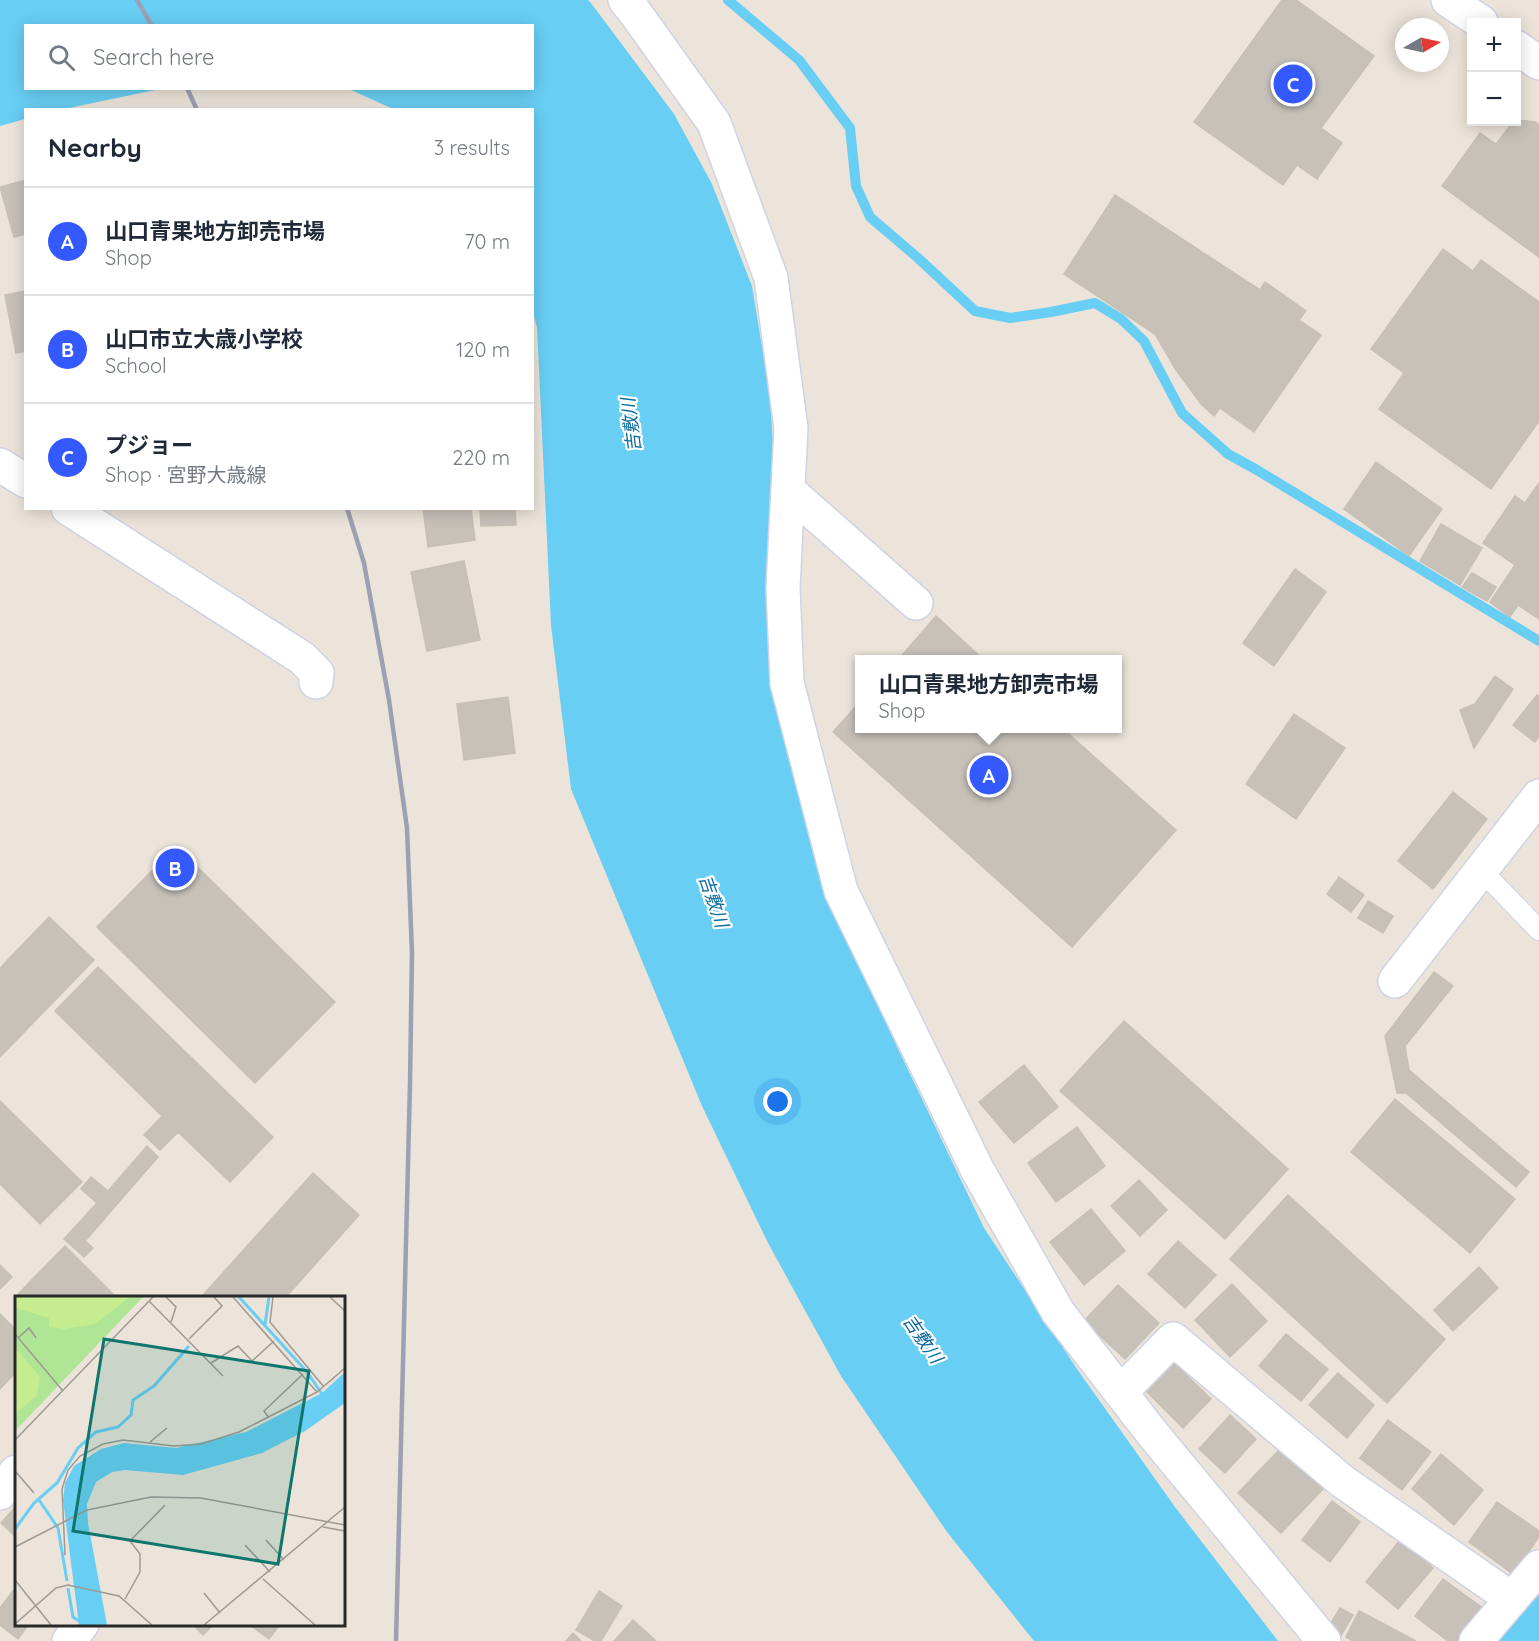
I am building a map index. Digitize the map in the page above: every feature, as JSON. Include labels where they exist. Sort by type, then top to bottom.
[{"type":"street","points":[[625,0],[714,123],[771,278],[792,428],[783,588],[787,682],[842,891],[978,1171],[1058,1312],[1152,1433],[1324,1641]]},
{"type":"street","points":[[1448,0],[1475,18]]},
{"type":"street","points":[[1521,50],[1539,63]]},
{"type":"street","points":[[0,465],[24,480]]},
{"type":"street","points":[[788,490],[916,603]]},
{"type":"street","points":[[71,510],[302,658],[317,673],[316,682]]},
{"type":"street","points":[[1395,981],[1539,796]]},
{"type":"street","points":[[1121,1392],[1173,1339],[1342,1481],[1512,1599]]},
{"type":"street","points":[[0,1493],[15,1473]]},
{"type":"street","points":[[1476,1641],[1539,1567]]},
{"type":"street","points":[[69,1641],[80,1626]]},
{"type":"lane","points":[[1481,870],[1539,930]]},
{"type":"water","name":"吉敷川","points":[[0,0],[588,0],[591,3],[674,114],[712,184],[752,286],[769,389],[777,491],[776,699],[817,864],[897,1047],[984,1228],[1077,1369],[1175,1507],[1278,1641],[1034,1641],[947,1532],[841,1376],[768,1243],[702,1106],[571,789],[551,625],[537,327],[534,316],[534,108],[391,108],[351,90],[534,90],[534,24],[24,24],[24,90],[155,90],[69,108],[24,108],[24,119],[0,126]]},
{"type":"building","points":[[1282,0],[1296,0],[1374,56],[1321,128],[1342,143],[1317,179],[1297,165],[1283,185],[1194,122]]},
{"type":"building","points":[[1521,121],[1535,122],[1539,125],[1539,257],[1442,186],[1480,133],[1496,144],[1510,126],[1521,126]]},
{"type":"building","points":[[24,181],[24,234],[14,237],[0,187]]},
{"type":"building","points":[[1115,195],[1260,290],[1265,282],[1306,311],[1299,320],[1321,335],[1254,432],[1220,408],[1214,416],[1201,404],[1176,370],[1155,334],[1064,274]]},
{"type":"building","points":[[1443,249],[1473,271],[1481,260],[1539,302],[1539,421],[1491,489],[1379,409],[1404,373],[1371,349]]},
{"type":"building","points":[[24,291],[24,351],[16,353],[5,295]]},
{"type":"building","points":[[1376,462],[1442,509],[1409,556],[1344,509]]},
{"type":"building","points":[[1539,483],[1539,619],[1518,605],[1510,617],[1490,602],[1515,565],[1483,543],[1515,496],[1525,503]]},
{"type":"building","points":[[423,510],[471,510],[475,540],[428,547]]},
{"type":"building","points":[[480,510],[515,510],[516,525],[481,526]]},
{"type":"building","points":[[1441,524],[1482,548],[1460,585],[1420,561]]},
{"type":"building","points":[[464,561],[480,640],[427,651],[411,572]]},
{"type":"building","points":[[1295,569],[1326,592],[1274,666],[1243,643]]},
{"type":"building","points":[[1472,573],[1496,587],[1487,601],[1462,587]]},
{"type":"building","points":[[936,616],[979,655],[902,655]]},
{"type":"building","points":[[1495,676],[1513,689],[1474,748],[1460,710],[1475,704]]},
{"type":"building","points":[[1537,695],[1539,696],[1539,736],[1535,742],[1513,725]]},
{"type":"building","points":[[508,697],[515,753],[464,760],[457,704]]},
{"type":"building","points":[[855,708],[855,733],[1068,733],[1176,830],[1072,947],[833,732]]},
{"type":"building","points":[[1294,714],[1345,748],[1296,819],[1246,784]]},
{"type":"building","points":[[1453,792],[1487,819],[1433,889],[1398,861]]},
{"type":"building","points":[[176,846],[335,1002],[255,1083],[97,927]]},
{"type":"building","points":[[1339,877],[1364,895],[1351,912],[1327,894]]},
{"type":"building","points":[[1368,901],[1393,916],[1383,933],[1358,918]]},
{"type":"building","points":[[49,917],[94,960],[0,1057],[0,968]]},
{"type":"building","points":[[98,967],[273,1137],[230,1182],[178,1132],[160,1150],[144,1135],[162,1116],[55,1011]]},
{"type":"building","points":[[1434,972],[1453,986],[1405,1046],[1409,1070],[1529,1172],[1516,1187],[1406,1093],[1397,1093],[1385,1036]]},
{"type":"building","points":[[1124,1021],[1288,1169],[1225,1239],[1060,1091]]},
{"type":"building","points":[[1024,1065],[1058,1107],[1014,1143],[979,1102]]},
{"type":"building","points":[[1395,1099],[1515,1199],[1470,1253],[1351,1152]]},
{"type":"building","points":[[0,1101],[82,1182],[40,1224],[0,1184]]},
{"type":"building","points":[[1077,1127],[1105,1166],[1056,1202],[1028,1163]]},
{"type":"building","points":[[147,1146],[158,1157],[85,1241],[93,1248],[84,1257],[64,1239],[97,1203],[81,1189],[91,1177],[108,1191]]},
{"type":"building","points":[[313,1173],[359,1215],[287,1296],[203,1295]]},
{"type":"building","points":[[1139,1180],[1167,1210],[1140,1236],[1111,1206]]},
{"type":"building","points":[[1288,1195],[1445,1339],[1387,1403],[1230,1259]]},
{"type":"building","points":[[1091,1209],[1125,1251],[1084,1285],[1050,1242]]},
{"type":"building","points":[[1178,1241],[1216,1275],[1185,1308],[1148,1274]]},
{"type":"building","points":[[65,1246],[115,1296],[20,1296],[18,1294]]},
{"type":"building","points":[[0,1265],[12,1277],[0,1289]]},
{"type":"building","points":[[1479,1267],[1498,1288],[1453,1331],[1434,1310]]},
{"type":"building","points":[[1232,1284],[1267,1321],[1230,1357],[1195,1320]]},
{"type":"building","points":[[1118,1285],[1159,1323],[1125,1359],[1084,1321]]},
{"type":"building","points":[[0,1314],[15,1329],[15,1373],[0,1389]]},
{"type":"building","points":[[1286,1334],[1328,1369],[1301,1401],[1259,1366]]},
{"type":"building","points":[[1172,1361],[1211,1399],[1183,1428],[1144,1389]]},
{"type":"building","points":[[1338,1373],[1374,1405],[1347,1438],[1309,1405]]},
{"type":"building","points":[[1230,1415],[1256,1439],[1225,1473],[1199,1449]]},
{"type":"building","points":[[1388,1420],[1431,1452],[1402,1490],[1360,1458]]},
{"type":"building","points":[[1280,1449],[1323,1489],[1281,1533],[1238,1493]]},
{"type":"building","points":[[1441,1454],[1483,1490],[1454,1525],[1412,1489]]},
{"type":"building","points":[[1332,1501],[1360,1522],[1330,1562],[1302,1540]]},
{"type":"building","points":[[1497,1502],[1539,1531],[1539,1537],[1513,1574],[1469,1542]]},
{"type":"building","points":[[15,1507],[15,1536],[1,1523]]},
{"type":"building","points":[[1400,1540],[1433,1568],[1398,1609],[1366,1582]]},
{"type":"building","points":[[1443,1579],[1484,1609],[1460,1641],[1448,1641],[1415,1616]]},
{"type":"building","points":[[15,1588],[15,1626],[28,1626],[18,1639],[0,1625],[0,1608]]},
{"type":"building","points":[[599,1591],[622,1606],[601,1641],[595,1641],[576,1630]]},
{"type":"building","points":[[1340,1608],[1353,1615],[1339,1639],[1326,1631]]},
{"type":"building","points":[[1359,1611],[1416,1641],[1353,1641],[1346,1637]]},
{"type":"building","points":[[633,1620],[656,1641],[614,1641]]},
{"type":"building","points":[[194,1626],[212,1626],[203,1635]]},
{"type":"building","points":[[252,1626],[277,1626],[269,1639]]},
{"type":"building","points":[[573,1633],[581,1641],[566,1641]]},
{"type":"waterway","points":[[728,0],[799,60],[850,128],[856,186],[870,217],[975,311],[1010,318],[1095,303],[1121,319],[1144,341],[1182,413],[1228,454],[1539,641]]},
{"type":"waterway","points":[[1515,1641],[1539,1614]]},
{"type":"railway","points":[[137,0],[151,24]]},
{"type":"railway","points":[[188,90],[196,108]]},
{"type":"railway","points":[[348,510],[364,563],[389,700],[407,828],[412,953],[396,1641]]},
{"type":"place","name":"プジョー","points":[[1293,84]]},
{"type":"place","name":"山口青果地方卸売市場","points":[[989,775]]},
{"type":"place","name":"山口市立大歳小学校","points":[[175,868]]}]
